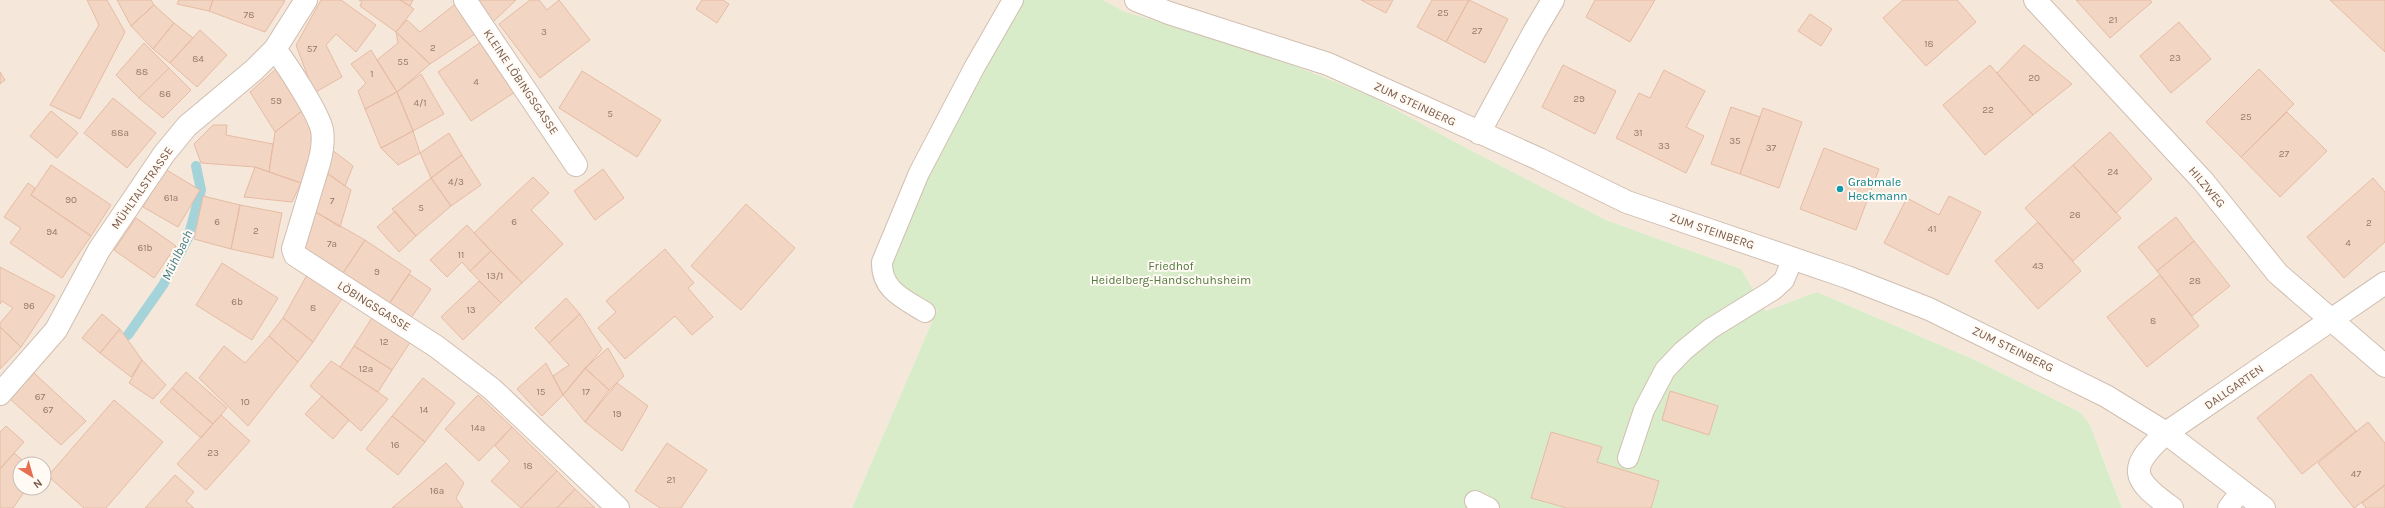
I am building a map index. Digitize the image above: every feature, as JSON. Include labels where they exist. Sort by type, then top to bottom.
[{"type":"street","name":"MÜHLTALSTRASSE","points":[[0,394],[56,330],[99,250],[164,154],[187,126],[254,70],[275,49],[306,0]]},
{"type":"street","name":"KLEINE LÖBINGSGASSE","points":[[465,0],[576,165]]},
{"type":"street","name":"ZUM STEINBERG","points":[[1136,0],[1169,13],[1328,64],[1538,159],[1627,202],[1847,276],[1936,312],[2079,382],[2166,433],[2234,500],[2264,508]]},
{"type":"street","points":[[1479,133],[1534,32],[1554,0]]},
{"type":"street","name":"HILZWEG","points":[[2035,0],[2203,181],[2278,274],[2385,366]]},
{"type":"street","name":"LÖBINGSGASSE","points":[[275,49],[317,118],[323,137],[319,163],[293,249],[295,256],[386,312],[437,347],[479,380],[618,508]]},
{"type":"street","name":"DALLGARTEN","points":[[2172,508],[2151,493],[2138,472],[2138,464],[2146,451],[2166,433],[2385,283]]},
{"type":"lane","points":[[925,312],[894,292],[889,287],[882,272],[882,262],[919,173],[974,68],[1013,0]]},
{"type":"lane","points":[[1628,458],[1644,410],[1665,370],[1694,342],[1784,280],[1793,258]]},
{"type":"shaded area","points":[[0,0],[1022,0],[910,294],[937,310],[852,508],[0,508]]},
{"type":"shaded area","points":[[1103,0],[2385,0],[2385,508],[2122,508],[2100,450],[2080,412],[1975,360],[1817,292],[1766,311],[1741,269],[1606,220],[1468,149],[1371,96],[1275,58],[1123,11]]},
{"type":"green space","name":"Friedhof Heidelberg-Handschuhsheim","points":[[1022,0],[1103,0],[1123,11],[1275,58],[1371,96],[1468,149],[1606,220],[1741,269],[1766,311],[1817,292],[1975,360],[2080,412],[2090,425],[2122,508],[852,508],[937,310],[910,294],[895,281],[890,259],[930,168]]},
{"type":"building","points":[[87,0],[107,0],[125,32],[80,119],[50,105],[99,25]]},
{"type":"building","points":[[117,0],[151,0],[154,5],[131,26]]},
{"type":"building","points":[[179,0],[213,0],[209,11],[177,4]]},
{"type":"building","points":[[213,0],[285,1],[265,32],[209,11]]},
{"type":"building","points":[[321,0],[341,0],[376,25],[356,52],[336,34],[326,45],[342,77],[314,93],[296,45]]},
{"type":"building","points":[[359,0],[400,0],[414,9],[396,32],[360,6],[362,1]]},
{"type":"building","points":[[400,0],[413,0],[410,6]]},
{"type":"building","points":[[476,0],[516,0],[493,22]]},
{"type":"building","points":[[530,0],[539,0],[547,10],[559,0],[590,40],[540,78],[499,24]]},
{"type":"building","points":[[702,0],[723,0],[729,4],[717,23],[696,9]]},
{"type":"building","points":[[1361,0],[1393,0],[1386,13]]},
{"type":"building","points":[[1432,0],[1469,0],[1446,42],[1417,27]]},
{"type":"building","points":[[1469,0],[1508,19],[1485,63],[1446,42]]},
{"type":"building","points":[[1595,0],[1655,0],[1630,42],[1586,17]]},
{"type":"building","points":[[1903,0],[1957,0],[1976,22],[1926,66],[1883,18]]},
{"type":"building","points":[[2076,0],[2150,0],[2152,2],[2110,38]]},
{"type":"building","points":[[2330,0],[2385,0],[2385,52]]},
{"type":"building","points":[[459,1],[478,32],[430,64],[396,32],[407,20],[420,32]]},
{"type":"building","points":[[154,5],[174,23],[153,49],[131,26]]},
{"type":"building","points":[[1810,14],[1832,29],[1821,46],[1798,31]]},
{"type":"building","points":[[2179,22],[2211,59],[2171,93],[2140,56]]},
{"type":"building","points":[[174,23],[193,38],[170,63],[153,49]]},
{"type":"building","points":[[200,30],[227,55],[197,87],[170,63]]},
{"type":"building","points":[[396,32],[430,64],[397,92],[377,60],[398,43]]},
{"type":"building","points":[[481,42],[515,92],[471,121],[438,72]]},
{"type":"building","points":[[144,43],[169,68],[139,98],[116,75]]},
{"type":"building","points":[[2024,45],[2072,84],[2033,115],[1997,73]]},
{"type":"building","points":[[371,50],[397,92],[365,109],[358,91],[366,83],[351,64]]},
{"type":"building","points":[[1563,65],[1616,91],[1595,134],[1542,107]]},
{"type":"building","points":[[1990,65],[2033,115],[1985,155],[1943,105]]},
{"type":"building","points":[[169,68],[191,90],[163,118],[139,98]]},
{"type":"building","points":[[276,69],[302,111],[275,132],[250,92]]},
{"type":"building","points":[[2259,69],[2294,104],[2241,157],[2206,122]]},
{"type":"building","points":[[1664,70],[1705,91],[1686,127],[1704,136],[1686,173],[1616,138],[1639,93],[1650,98]]},
{"type":"building","points":[[582,71],[661,120],[637,157],[559,108]]},
{"type":"building","points":[[0,72],[5,80],[0,84]]},
{"type":"building","points":[[421,74],[444,114],[413,131],[397,92]]},
{"type":"building","points":[[397,92],[413,131],[381,148],[365,109]]},
{"type":"building","points":[[113,98],[156,133],[127,168],[84,133]]},
{"type":"building","points":[[1731,107],[1760,117],[1740,174],[1711,164]]},
{"type":"building","points":[[1763,108],[1802,122],[1779,188],[1740,174]]},
{"type":"building","points":[[51,111],[78,133],[57,158],[30,136]]},
{"type":"building","points":[[302,111],[313,134],[311,156],[301,183],[269,172],[275,132]]},
{"type":"building","points":[[2287,112],[2327,151],[2280,197],[2241,157]]},
{"type":"building","points":[[213,125],[227,125],[226,135],[273,144],[269,172],[255,167],[201,163],[194,144]]},
{"type":"building","points":[[413,131],[420,153],[398,165],[381,148]]},
{"type":"building","points":[[2110,132],[2152,179],[2116,213],[2073,165]]},
{"type":"building","points":[[449,133],[462,155],[431,178],[420,153]]},
{"type":"building","name":"Grabmale Heckmann","points":[[1824,148],[1879,169],[1856,230],[1800,209]]},
{"type":"building","points":[[331,149],[353,166],[345,186],[324,171]]},
{"type":"building","points":[[462,155],[481,185],[451,206],[431,178]]},
{"type":"building","points":[[51,165],[111,205],[91,236],[31,195]]},
{"type":"building","points":[[2073,165],[2121,218],[2073,261],[2025,208]]},
{"type":"building","points":[[255,167],[301,183],[292,202],[244,197]]},
{"type":"building","points":[[165,169],[200,190],[178,227],[143,207]]},
{"type":"building","points":[[603,169],[624,198],[595,220],[574,191]]},
{"type":"building","points":[[324,171],[351,190],[340,227],[314,211]]},
{"type":"building","points":[[533,177],[549,193],[531,210],[563,244],[522,283],[474,233]]},
{"type":"building","points":[[431,178],[451,206],[416,236],[392,209]]},
{"type":"building","points":[[2373,178],[2385,192],[2385,242],[2344,278],[2307,237]]},
{"type":"building","points":[[28,183],[35,188],[31,195],[91,236],[62,278],[10,243],[21,228],[4,217]]},
{"type":"building","points":[[203,196],[240,205],[231,249],[194,239]]},
{"type":"building","points":[[1949,196],[1981,212],[1948,275],[1884,243],[1907,198],[1939,215]]},
{"type":"building","points":[[746,204],[795,248],[741,310],[691,266]]},
{"type":"building","points":[[240,205],[282,213],[273,258],[231,249]]},
{"type":"building","points":[[314,211],[365,240],[343,273],[300,248]]},
{"type":"building","points":[[395,211],[416,236],[399,252],[377,227]]},
{"type":"building","points":[[2176,217],[2194,241],[2157,271],[2138,247]]},
{"type":"building","points":[[136,218],[176,246],[154,278],[114,250]]},
{"type":"building","points":[[2038,222],[2081,271],[2038,309],[1995,261]]},
{"type":"building","points":[[467,225],[491,251],[470,271],[462,262],[447,277],[430,260]]},
{"type":"building","points":[[365,240],[411,271],[389,304],[343,273]]},
{"type":"building","points":[[2194,241],[2230,286],[2192,316],[2157,271]]},
{"type":"building","points":[[665,249],[694,283],[688,288],[713,317],[692,335],[675,316],[625,359],[598,328],[616,312],[606,301]]},
{"type":"building","points":[[491,251],[522,283],[501,303],[470,271]]},
{"type":"building","points":[[222,263],[278,298],[252,340],[196,305]]},
{"type":"building","points":[[0,267],[55,296],[21,347],[0,327],[0,323],[13,308],[2,301],[0,304]]},
{"type":"building","points":[[409,274],[431,289],[411,318],[389,304]]},
{"type":"building","points":[[307,275],[343,297],[313,342],[283,318]]},
{"type":"building","points":[[2160,275],[2199,326],[2147,367],[2107,317]]},
{"type":"building","points":[[479,281],[501,303],[463,340],[441,317]]},
{"type":"building","points":[[566,298],[580,314],[549,343],[535,328]]},
{"type":"building","points":[[375,313],[413,338],[392,370],[354,346]]},
{"type":"building","points":[[102,314],[120,329],[100,353],[82,338]]},
{"type":"building","points":[[580,314],[602,349],[563,395],[553,376],[569,365],[549,343]]},
{"type":"building","points":[[283,318],[313,342],[298,362],[269,336]]},
{"type":"building","points":[[0,327],[21,347],[0,369]]},
{"type":"building","points":[[120,329],[142,360],[131,377],[100,353]]},
{"type":"building","points":[[269,336],[298,362],[248,426],[199,378],[224,346],[245,363]]},
{"type":"building","points":[[354,346],[392,370],[378,392],[340,367]]},
{"type":"building","points":[[608,348],[624,376],[609,390],[585,368]]},
{"type":"building","points":[[142,360],[166,385],[153,399],[129,383]]},
{"type":"building","points":[[331,361],[388,399],[361,431],[310,386]]},
{"type":"building","points":[[546,363],[563,395],[542,416],[517,389]]},
{"type":"building","points":[[585,368],[609,390],[585,422],[563,395]]},
{"type":"building","points":[[186,372],[227,408],[213,424],[172,388]]},
{"type":"building","points":[[34,373],[86,421],[61,445],[10,399]]},
{"type":"building","points":[[2311,374],[2356,431],[2302,474],[2257,418]]},
{"type":"building","points":[[423,378],[455,403],[425,442],[392,416]]},
{"type":"building","points":[[617,383],[648,406],[622,451],[585,422]]},
{"type":"building","points":[[172,388],[213,424],[201,438],[160,402]]},
{"type":"building","points":[[1670,391],[1718,406],[1709,435],[1662,420]]},
{"type":"building","points":[[478,395],[512,427],[479,461],[445,429]]},
{"type":"building","points":[[322,396],[349,420],[333,439],[305,414]]},
{"type":"building","points":[[114,400],[163,442],[106,508],[84,508],[52,480],[52,471]]},
{"type":"building","points":[[221,415],[250,441],[206,490],[177,464]]},
{"type":"building","points":[[392,416],[425,442],[398,475],[366,449]]},
{"type":"building","points":[[2368,422],[2385,443],[2385,485],[2354,508],[2318,463]]},
{"type":"building","points":[[6,426],[24,442],[0,469],[0,432]]},
{"type":"building","points":[[512,427],[557,471],[521,508],[491,481],[510,461],[495,446]]},
{"type":"building","points":[[1551,432],[1602,447],[1597,462],[1659,481],[1651,508],[1567,508],[1531,498]]},
{"type":"building","points":[[667,443],[707,470],[681,508],[660,508],[635,491]]},
{"type":"building","points":[[14,453],[18,456],[12,456],[12,496],[21,496],[13,508],[0,508],[0,469]]},
{"type":"building","points":[[446,463],[464,483],[456,498],[463,508],[392,508]]},
{"type":"building","points":[[557,471],[575,489],[557,508],[521,508]]},
{"type":"building","points":[[175,475],[194,492],[186,501],[194,508],[145,508]]},
{"type":"building","points":[[2385,485],[2385,508],[2366,508],[2362,503]]},
{"type":"building","points":[[575,489],[595,508],[557,508]]},
{"type":"waterway","name":"Mühlbach","points":[[128,335],[163,285],[188,238],[201,190],[196,166]]},
{"type":"place","name":"Grabmale Heckmann","points":[[1840,189]]}]
